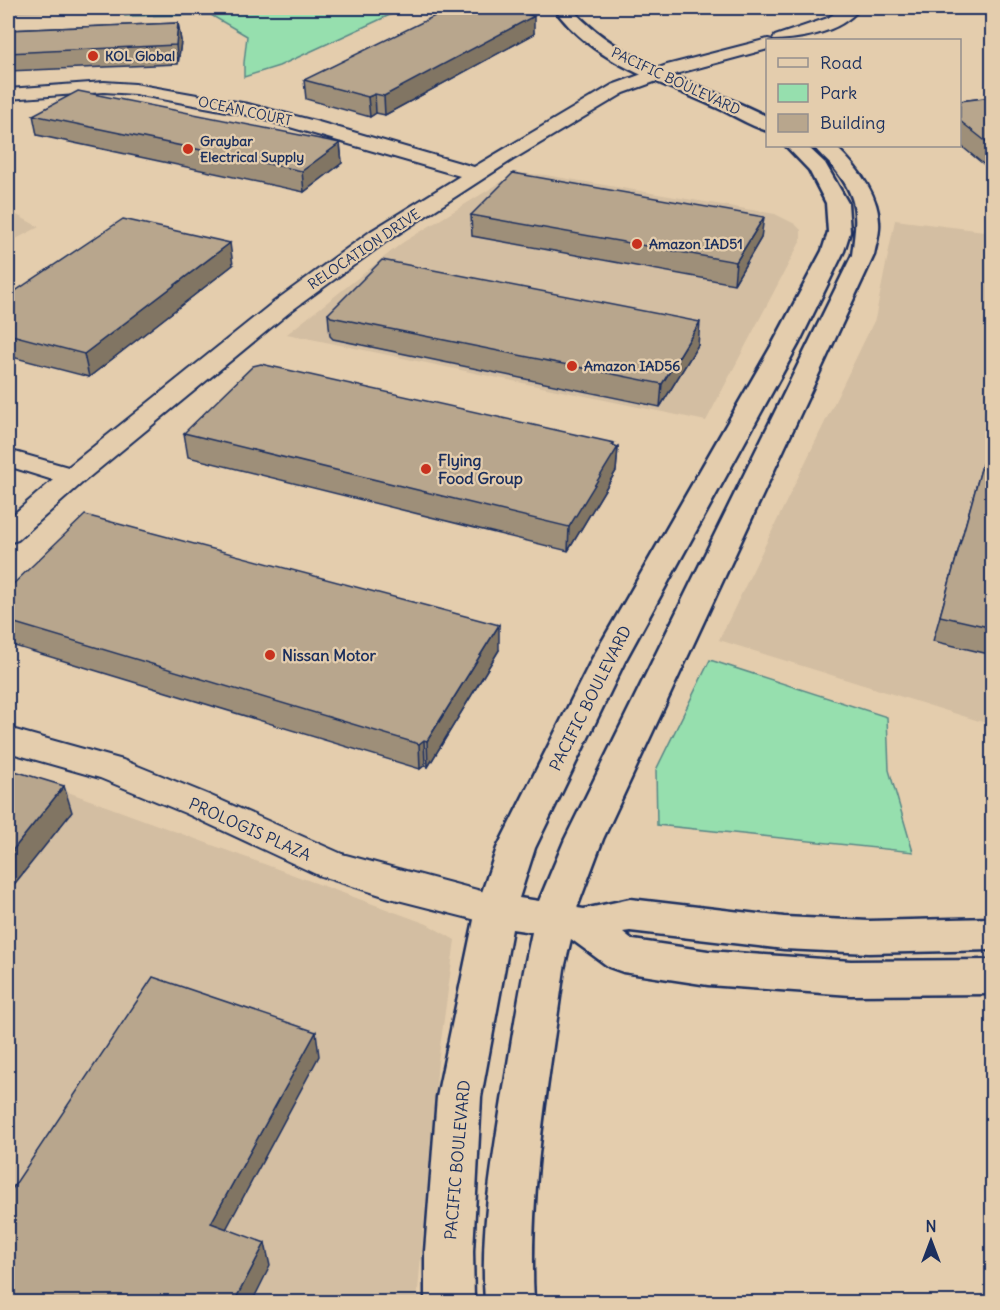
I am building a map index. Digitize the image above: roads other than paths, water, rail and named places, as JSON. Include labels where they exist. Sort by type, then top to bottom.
[{"type":"main road","name":"PACIFIC BOULEVARD","points":[[562,8],[582,33],[595,42],[665,72],[766,109]]},
{"type":"main road","name":"PACIFIC BOULEVARD","points":[[584,8],[595,23],[618,42],[665,72],[766,124]]},
{"type":"main road","name":"PACIFIC BOULEVARD","points":[[449,1302],[449,1251],[459,1097],[496,910],[516,848],[609,659],[786,343],[833,251],[839,232],[837,203],[818,166],[797,147]]},
{"type":"main road","points":[[509,1302],[507,1253],[511,1191],[569,922],[584,839],[863,255],[868,223],[861,193],[848,171],[825,147]]},
{"type":"main road","points":[[496,910],[569,922],[630,915],[784,933],[869,937],[993,934]]},
{"type":"main road","points":[[569,922],[623,955],[708,968],[842,978],[993,977]]},
{"type":"street","points":[[784,39],[825,25],[852,8]]},
{"type":"street","name":"RELOCATION DRIVE","points":[[8,534],[72,477],[327,272],[476,174],[601,98],[629,84],[766,45]]},
{"type":"street","name":"OCEAN COURT","points":[[8,94],[104,87],[135,88],[248,110],[308,125],[476,174]]},
{"type":"street","points":[[8,458],[72,477]]},
{"type":"street","name":"PROLOGIS PLAZA","points":[[8,740],[111,769],[197,804],[331,865],[400,886],[496,910]]},
{"type":"place","name":"KOL Global","points":[[93,56]]},
{"type":"place","name":"Graybar Electrical Supply","points":[[188,149]]},
{"type":"place","name":"Amazon IAD51","points":[[637,244]]},
{"type":"place","name":"Amazon IAD56","points":[[572,366]]},
{"type":"place","name":"Flying Food Group","points":[[426,469]]},
{"type":"place","name":"Nissan Motor","points":[[270,655]]}]
